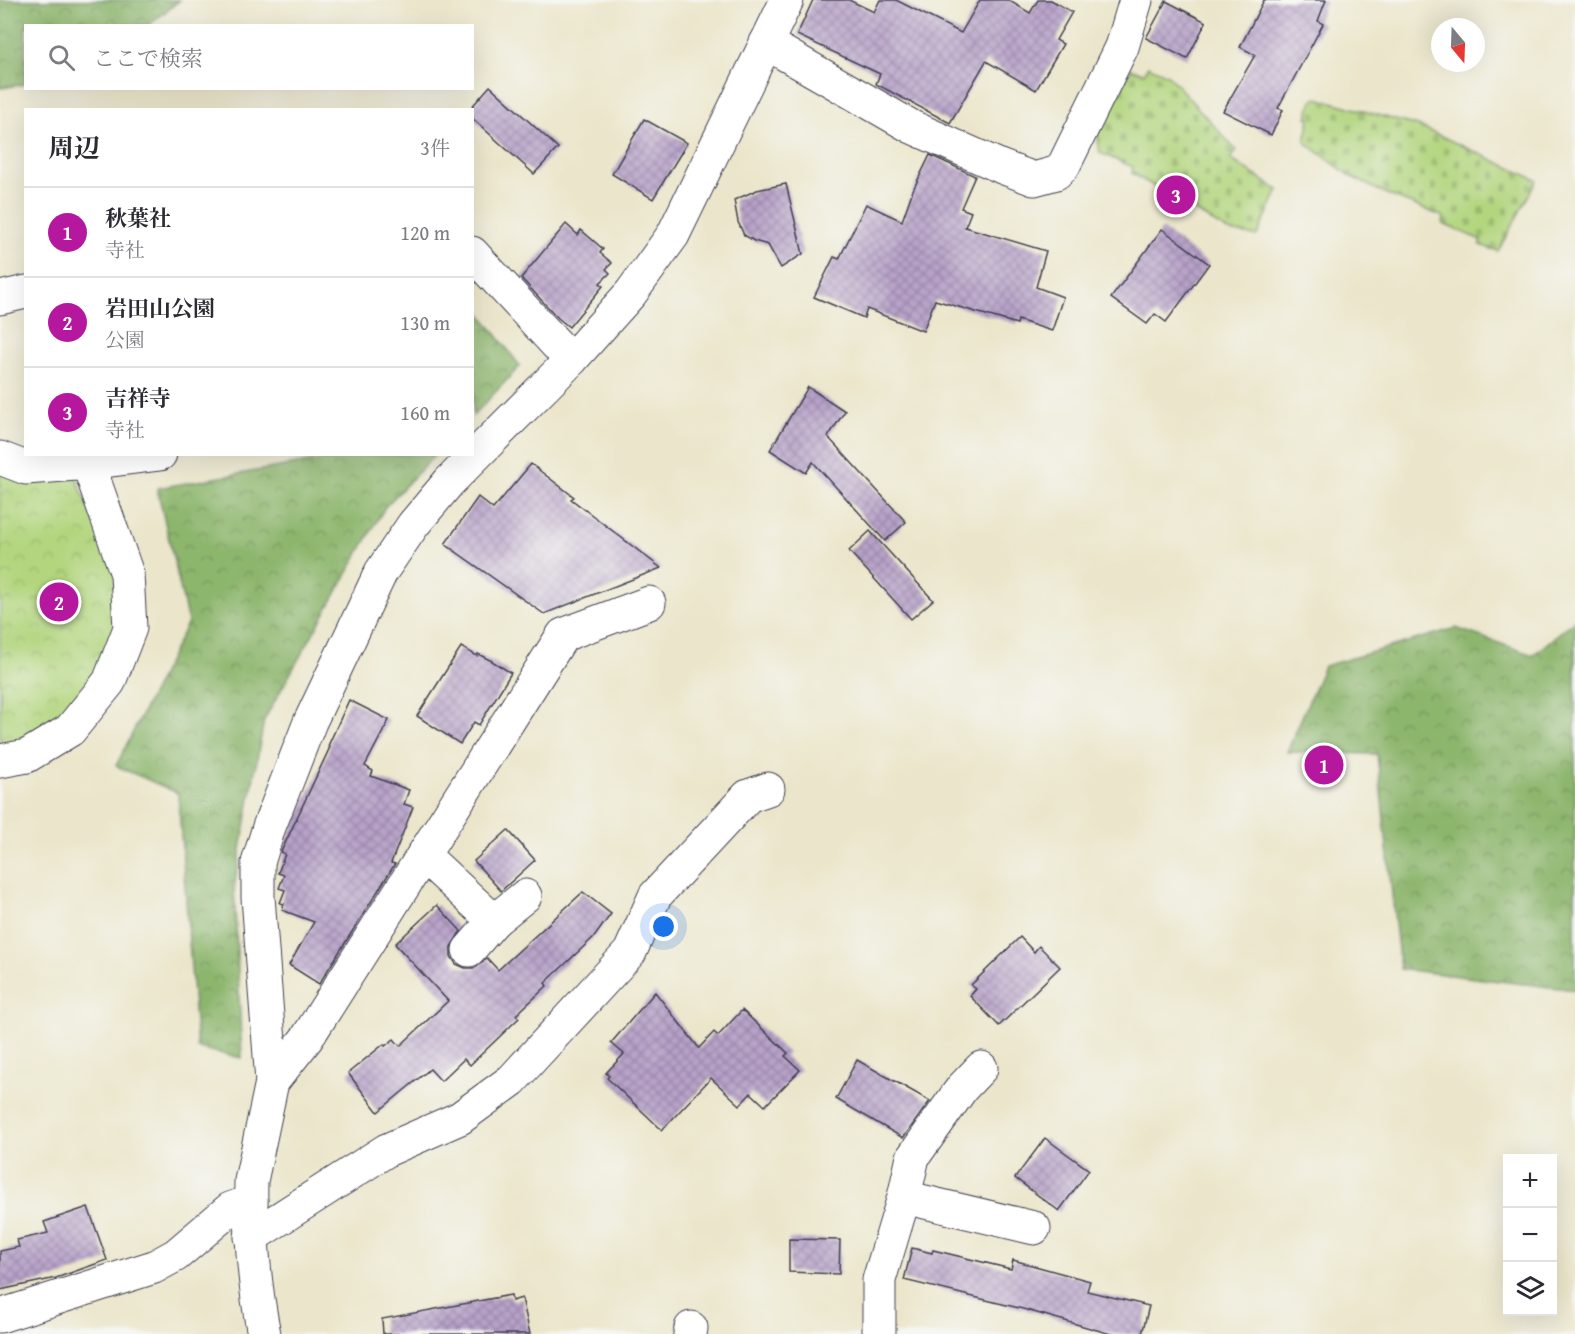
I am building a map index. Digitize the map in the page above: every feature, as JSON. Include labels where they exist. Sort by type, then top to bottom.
[{"type":"street","points":[[264,1334],[251,1237],[251,1181],[272,1082],[258,897],[258,863],[269,827],[310,722],[381,572],[413,525],[449,482],[572,360],[631,293],[673,235],[787,0]]},
{"type":"street","points":[[766,43],[912,127],[1034,179],[1056,173],[1064,165],[1122,47],[1136,0]]},
{"type":"street","points":[[474,255],[572,360]]},
{"type":"street","points":[[0,298],[24,292]]},
{"type":"street","points":[[0,458],[26,468],[144,456]]},
{"type":"street","points":[[0,761],[27,756],[70,730],[109,682],[130,628],[127,574],[88,463]]},
{"type":"street","points":[[272,1082],[307,1038],[563,635],[649,603]]},
{"type":"street","points":[[251,1237],[387,1150],[460,1118],[512,1080],[630,952],[655,896],[748,796],[768,789]]},
{"type":"street","points":[[422,857],[436,867],[494,921]]},
{"type":"street","points":[[469,950],[494,921],[525,896]]},
{"type":"street","points":[[879,1334],[879,1280],[904,1197],[913,1157],[962,1088],[981,1068]]},
{"type":"street","points":[[904,1197],[1034,1228]]},
{"type":"street","points":[[0,1316],[154,1267],[176,1255],[231,1209],[251,1201]]},
{"type":"green space","points":[[0,0],[180,0],[150,24],[24,24],[24,84],[0,88]]},
{"type":"green space","points":[[1148,66],[1168,75],[1236,150],[1230,159],[1278,190],[1257,236],[1228,231],[1132,173],[1133,167],[1100,153],[1097,134],[1131,69],[1144,73]]},
{"type":"green space","points":[[1317,98],[1421,127],[1537,180],[1498,251],[1480,245],[1481,240],[1443,224],[1444,217],[1382,192],[1350,176],[1305,142],[1310,119],[1307,117],[1312,100]]},
{"type":"green space","points":[[477,309],[520,366],[474,415],[474,313]]},
{"type":"green space","points":[[342,456],[434,456],[385,507],[264,720],[234,888],[242,1058],[197,1048],[178,793],[116,766],[188,622],[157,488]]},
{"type":"green space","points":[[0,471],[75,475],[118,577],[119,628],[103,678],[62,721],[19,744],[0,749]]},
{"type":"green space","points":[[1575,620],[1575,990],[1400,969],[1377,754],[1287,752],[1324,666],[1456,628],[1533,655]]},
{"type":"building","points":[[813,0],[849,0],[874,12],[880,0],[896,0],[961,33],[980,0],[1008,0],[1030,13],[1038,0],[1051,0],[1072,12],[1056,40],[1063,44],[1036,90],[986,61],[950,123],[876,84],[880,74],[797,35]]},
{"type":"building","points":[[1264,0],[1326,0],[1318,21],[1323,24],[1278,108],[1283,110],[1271,135],[1223,111],[1255,55],[1240,47]]},
{"type":"building","points":[[1166,1],[1206,22],[1187,59],[1146,38]]},
{"type":"building","points":[[490,86],[558,148],[534,174],[474,120],[474,108],[471,108]]},
{"type":"building","points":[[644,119],[687,143],[653,199],[612,174]]},
{"type":"building","points":[[930,155],[975,176],[961,208],[971,212],[965,227],[1046,251],[1036,287],[1063,297],[1052,331],[1018,320],[1017,324],[935,300],[923,331],[867,309],[864,318],[814,297],[834,257],[839,259],[866,204],[902,221],[913,190]]},
{"type":"building","points":[[786,184],[803,254],[781,268],[768,245],[744,235],[738,222],[734,200],[757,190]]},
{"type":"building","points":[[566,224],[578,235],[581,230],[603,249],[600,253],[612,263],[606,269],[610,273],[600,283],[603,286],[569,327],[521,278]]},
{"type":"building","points":[[1162,229],[1209,264],[1166,322],[1155,314],[1147,324],[1111,298]]},
{"type":"building","points":[[808,387],[845,411],[828,437],[906,522],[885,541],[813,462],[806,473],[770,450]]},
{"type":"building","points":[[531,464],[574,497],[571,499],[661,568],[544,614],[445,544],[478,497],[493,509]]},
{"type":"building","points":[[870,531],[933,600],[911,619],[849,551]]},
{"type":"building","points":[[461,647],[492,661],[511,673],[479,725],[474,722],[460,744],[417,716]]},
{"type":"building","points":[[349,700],[389,720],[365,766],[373,771],[371,776],[409,790],[404,804],[413,807],[391,863],[395,864],[319,984],[289,965],[314,922],[282,910],[284,904],[280,903],[285,890],[279,888],[284,875],[278,873],[285,854],[281,852],[330,747],[328,746]]},
{"type":"building","points":[[508,830],[535,860],[501,891],[474,861]]},
{"type":"building","points":[[583,892],[611,914],[595,936],[545,983],[547,986],[516,1015],[519,1018],[470,1065],[464,1059],[441,1081],[430,1069],[378,1112],[348,1073],[384,1044],[385,1046],[394,1039],[400,1046],[448,1001],[395,944],[437,905],[461,931],[451,947],[451,956],[456,964],[465,968],[475,968],[487,958],[498,970]]},
{"type":"building","points":[[1020,937],[1034,952],[1039,946],[1060,967],[999,1026],[970,996],[976,989],[971,985]]},
{"type":"building","points":[[655,992],[699,1048],[714,1032],[718,1036],[742,1010],[788,1053],[785,1056],[800,1070],[765,1106],[751,1093],[740,1105],[711,1078],[662,1130],[607,1078],[609,1076],[606,1073],[624,1054],[611,1043]]},
{"type":"building","points":[[857,1060],[930,1101],[903,1138],[836,1099]]},
{"type":"building","points":[[1045,1138],[1089,1170],[1059,1211],[1015,1178]]},
{"type":"building","points":[[88,1207],[107,1260],[56,1278],[0,1290],[0,1251],[19,1247],[17,1240],[48,1233],[44,1222]]},
{"type":"building","points":[[789,1239],[840,1240],[839,1274],[789,1272]]},
{"type":"building","points":[[912,1248],[932,1253],[933,1250],[1011,1269],[1013,1260],[1090,1281],[1087,1291],[1149,1306],[1142,1334],[1111,1334],[1023,1309],[904,1280]]},
{"type":"building","points":[[511,1295],[512,1301],[522,1298],[530,1334],[383,1334],[382,1319]]},
{"type":"place","name":"吉祥寺","points":[[1176,195]]},
{"type":"place","name":"岩田山公園","points":[[59,602]]},
{"type":"place","name":"秋葉社","points":[[1324,765]]}]
